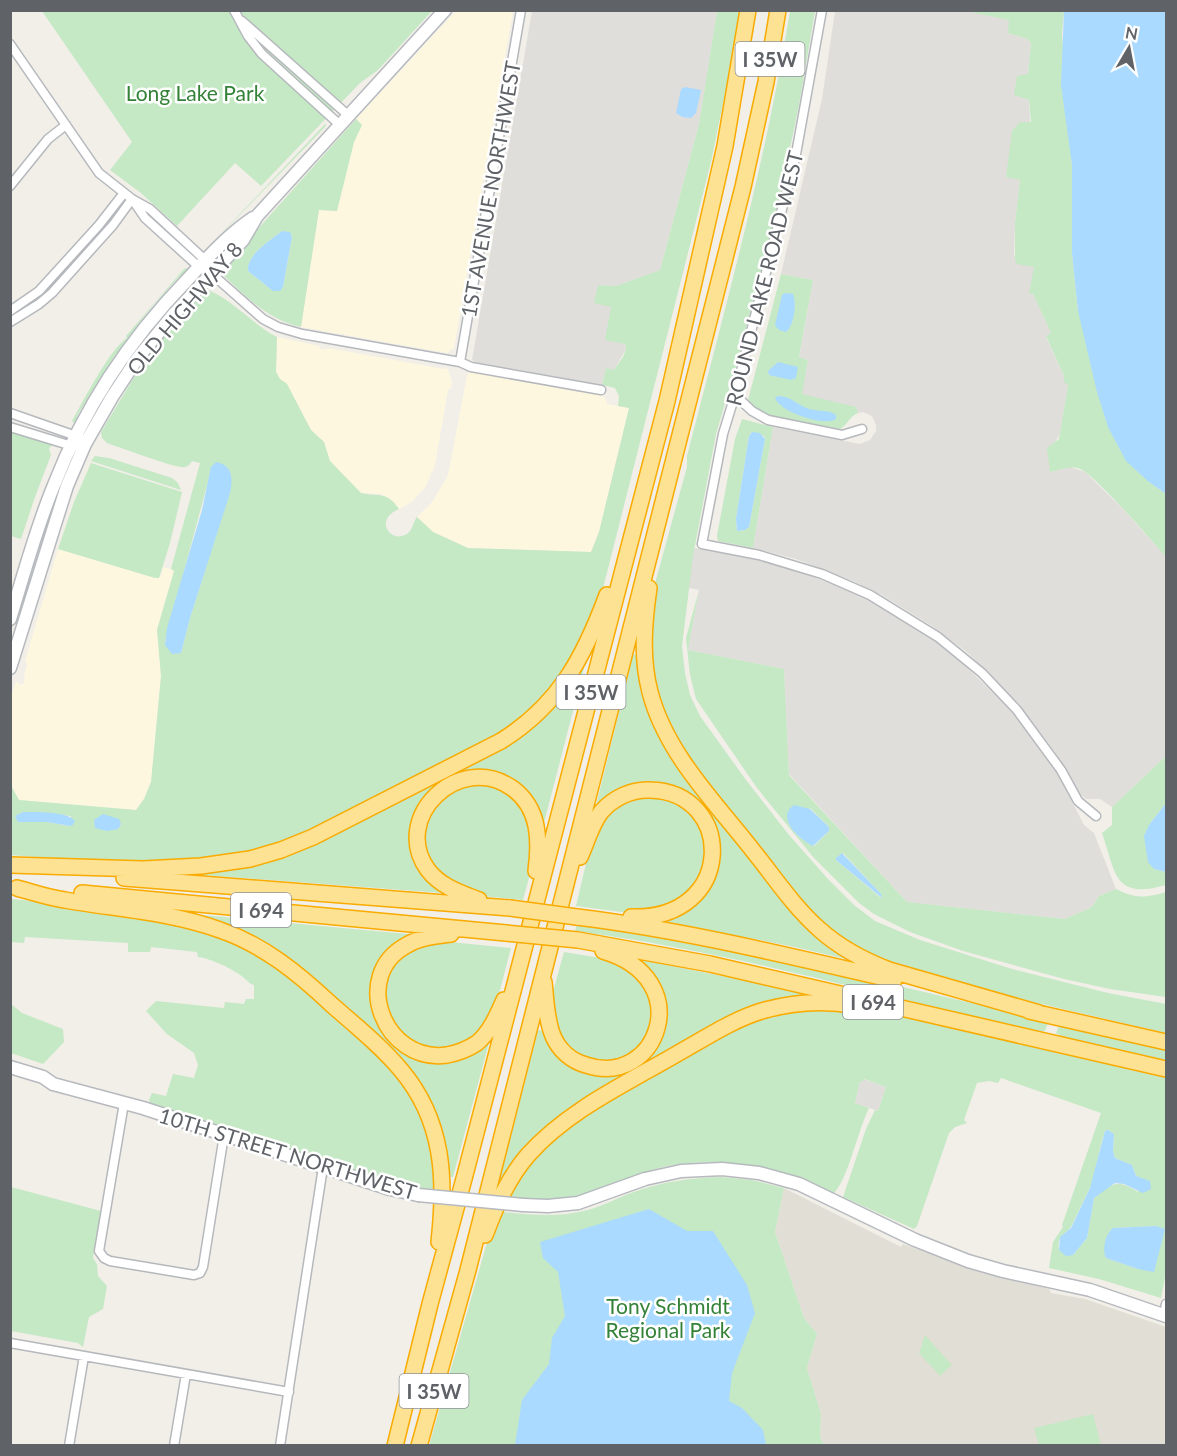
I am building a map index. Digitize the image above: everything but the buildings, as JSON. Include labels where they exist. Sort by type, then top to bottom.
[{"type":"highway","name":"I 35W","points":[[395,1446],[418,1350],[651,464],[716,190],[734,103],[748,10]]},
{"type":"highway","name":"I 35W","points":[[419,1446],[468,1270],[747,170],[766,82],[778,10]]},
{"type":"highway","points":[[684,416],[662,533],[651,576],[645,624],[644,655],[647,679],[657,714],[670,740],[796,906],[836,943],[860,958],[889,970],[1039,1013]]},
{"type":"highway","points":[[10,866],[142,869],[201,866],[256,858],[323,832],[514,732],[556,694],[584,650],[611,586],[651,464]]},
{"type":"highway","points":[[503,907],[454,890],[440,882],[428,870],[419,848],[419,828],[427,806],[440,790],[461,780],[475,777],[492,778],[513,789],[531,807],[538,842],[531,921]]},
{"type":"highway","points":[[563,892],[597,818],[616,799],[637,791],[657,790],[678,796],[695,808],[706,825],[712,844],[711,866],[699,891],[682,906],[667,913],[596,919]]},
{"type":"highway","name":"I 694","points":[[10,866],[503,907],[644,926],[746,946],[1167,1042]]},
{"type":"highway","points":[[14,887],[62,900],[197,923],[239,937],[277,958],[306,981],[400,1069],[416,1091],[430,1121],[437,1142],[443,1178],[439,1242],[418,1350]]},
{"type":"highway","name":"I 694","points":[[14,887],[578,940],[687,959],[1167,1069]]},
{"type":"highway","points":[[483,931],[422,938],[404,946],[390,958],[381,976],[378,1001],[389,1031],[402,1044],[423,1054],[438,1056],[460,1052],[476,1043],[498,1013],[524,947]]},
{"type":"highway","points":[[543,973],[550,1028],[556,1042],[570,1057],[583,1065],[607,1068],[622,1065],[642,1053],[655,1037],[659,1023],[658,999],[652,985],[643,973],[626,959],[578,940]]},
{"type":"highway","points":[[468,1270],[511,1179],[529,1154],[545,1138],[601,1098],[716,1032],[763,1011],[796,1004],[833,1003],[933,1015]]},
{"type":"street","points":[[234,10],[248,36],[267,59],[295,85],[345,120]]},
{"type":"street","name":"OLD HIGHWAY 8","points":[[10,619],[54,483],[78,442],[137,359],[173,315],[243,240],[257,216],[445,10]]},
{"type":"street","name":"ROUND LAKE ROAD WEST","points":[[822,10],[796,154],[723,434],[702,544],[769,557],[822,574],[870,595],[938,637],[982,674],[1017,710],[1056,763],[1078,801],[1096,816]]},
{"type":"street","name":"1ST AVENUE NORTHWEST","points":[[460,362],[520,12]]},
{"type":"street","points":[[239,19],[303,76],[345,120]]},
{"type":"street","points":[[10,44],[99,172],[132,199],[150,209],[171,235],[263,320],[290,332],[601,390]]},
{"type":"street","points":[[267,59],[275,51]]},
{"type":"street","points":[[295,85],[303,76]]},
{"type":"street","points":[[10,186],[48,139],[66,125]]},
{"type":"street","points":[[10,311],[39,291],[99,225],[124,193]]},
{"type":"street","points":[[10,322],[39,304],[62,281],[113,225],[132,199]]},
{"type":"street","name":"OLD HIGHWAY 8","points":[[11,668],[67,486],[78,442],[94,404],[133,342],[168,300],[232,232],[257,216]]},
{"type":"street","points":[[55,274],[62,281]]},
{"type":"street","points":[[735,395],[752,411],[768,420],[842,435],[862,429]]},
{"type":"street","points":[[10,413],[78,442]]},
{"type":"street","points":[[10,427],[78,442]]},
{"type":"street","name":"10TH STREET NORTHWEST","points":[[10,1067],[43,1077],[53,1084],[124,1103],[390,1189],[418,1195],[549,1206],[578,1203],[645,1179],[681,1171],[722,1169],[759,1173],[799,1184],[915,1240],[968,1261],[1090,1290],[1166,1312]]},
{"type":"street","points":[[124,1103],[99,1251],[110,1261],[194,1275],[200,1273],[203,1267],[224,1136]]},
{"type":"street","points":[[280,1446],[323,1167]]},
{"type":"street","points":[[10,1343],[289,1392]]},
{"type":"street","points":[[69,1446],[84,1356]]},
{"type":"street","points":[[174,1446],[186,1374]]},
{"type":"shaded area","points":[[456,11],[513,11],[454,348],[447,353],[301,327],[319,210],[337,211],[354,142],[362,125],[356,119]]},
{"type":"shaded area","points":[[532,11],[717,11],[699,124],[660,270],[616,286],[598,285],[612,307],[626,349],[614,370],[606,368],[602,385],[477,363],[472,360]]},
{"type":"shaded area","points":[[835,11],[975,11],[975,13],[1010,20],[1008,33],[1027,39],[1031,43],[1028,74],[1015,95],[1029,100],[1030,122],[1006,176],[1020,180],[1014,256],[1034,267],[1033,294],[1051,333],[1046,337],[1068,385],[1060,434],[1054,444],[1050,472],[1070,467],[1085,472],[1122,508],[1166,557],[1166,756],[1112,807],[1100,799],[1086,799],[1080,794],[1055,752],[1018,703],[968,653],[932,626],[880,594],[853,581],[796,559],[753,548],[773,427],[860,444],[870,440],[876,431],[872,416],[863,412],[858,413],[856,407],[801,395],[808,360],[799,358],[813,280],[781,274],[822,99]]},
{"type":"shaded area","points":[[277,337],[319,346],[320,349],[334,349],[448,370],[452,381],[451,388],[448,390],[435,465],[426,486],[412,502],[399,509],[390,499],[380,494],[361,493],[330,461],[324,442],[311,430],[287,384],[276,372]]},
{"type":"shaded area","points":[[470,371],[601,394],[607,404],[629,408],[599,532],[591,552],[468,548],[433,532],[417,517],[433,501],[448,475],[467,376]]},
{"type":"shaded area","points":[[694,548],[746,556],[787,567],[855,593],[921,630],[961,662],[1010,709],[1059,776],[1084,825],[1094,833],[1116,889],[1099,896],[1092,907],[1065,919],[907,902],[789,774],[784,669],[688,650],[699,590],[688,588]]},
{"type":"shaded area","points":[[58,549],[155,578],[161,576],[163,567],[174,570],[157,630],[161,676],[151,782],[144,799],[136,810],[19,800],[11,784],[10,698],[16,681],[21,685],[24,683],[27,665],[25,661]]},
{"type":"shaded area","points":[[863,1079],[886,1087],[878,1111],[855,1103],[860,1081]]},
{"type":"shaded area","points":[[784,1188],[901,1247],[903,1244],[971,1269],[1049,1289],[1051,1293],[1085,1299],[1166,1327],[1166,1445],[824,1445],[820,1437],[821,1414],[807,1368],[817,1334],[804,1318],[775,1232]]},
{"type":"green space","points":[[975,10],[1064,11],[1062,34],[1072,165],[1072,253],[1078,311],[1149,482],[1166,494],[1166,557],[1123,508],[1086,473],[1078,468],[1064,468],[1050,472],[1047,448],[1059,439],[1068,385],[1064,382],[1064,376],[1046,336],[1051,333],[1033,294],[1029,294],[1034,267],[1017,264],[1015,260],[1015,223],[1020,180],[1006,177],[1012,131],[1020,122],[1031,122],[1029,100],[1014,95],[1017,76],[1028,74],[1031,43],[1027,39],[1008,33],[1009,20],[974,13]]},
{"type":"green space","name":"Long Lake Park","points":[[42,11],[432,11],[378,70],[360,83],[261,186],[235,163],[177,226],[141,193],[110,170],[132,142]]},
{"type":"green space","points":[[717,11],[739,11],[711,162],[597,612],[574,662],[520,724],[331,824],[249,856],[121,864],[11,855],[10,784],[19,800],[136,810],[144,799],[151,782],[161,676],[157,630],[200,463],[192,461],[185,467],[180,467],[160,461],[107,443],[102,438],[101,432],[141,362],[205,289],[233,304],[258,325],[277,337],[276,372],[280,379],[287,384],[311,430],[324,442],[330,461],[361,493],[386,497],[395,503],[399,509],[391,514],[386,524],[387,529],[395,536],[407,534],[417,517],[433,532],[468,548],[591,552],[599,532],[629,408],[618,406],[619,396],[615,388],[602,385],[606,368],[614,370],[626,349],[625,344],[605,340],[611,307],[594,303],[598,285],[616,286],[660,270],[699,124]],"holes":[[[209,478],[231,487],[181,653],[165,642]],[[23,812],[71,816],[70,826],[47,822],[22,822],[19,814]]]},
{"type":"green space","points":[[790,11],[815,11],[780,196],[740,352],[716,434],[693,556],[682,646],[690,695],[700,716],[789,835],[854,905],[875,921],[920,940],[1012,969],[1108,993],[1166,1004],[1166,1033],[900,971],[827,932],[744,833],[669,730],[650,677],[651,598],[687,467],[687,456],[744,235],[769,123]]},
{"type":"green space","points":[[356,119],[362,125],[354,142],[337,211],[319,210],[301,327],[268,314],[224,276],[223,268]],"holes":[[[282,231],[291,234],[283,287],[273,291],[248,271],[248,265],[260,248]]]},
{"type":"green space","points":[[326,123],[325,127],[205,251]]},
{"type":"green space","points":[[184,269],[189,270],[179,277],[156,302],[115,355],[74,423],[72,421],[113,352]]},
{"type":"green space","points":[[781,274],[813,280],[799,357],[808,360],[802,394],[856,407],[858,413],[840,429],[768,415],[746,408]]},
{"type":"green space","points":[[742,419],[773,427],[753,548],[718,541],[717,536],[735,439]],"holes":[[[752,432],[764,436],[749,527],[737,531],[736,519],[749,436]]]},
{"type":"green space","points":[[11,432],[53,445],[49,448],[51,455],[21,539],[11,536]]},
{"type":"green space","points":[[95,456],[109,458],[172,478],[181,490],[91,461]]},
{"type":"green space","points":[[91,463],[182,492],[159,578],[58,549],[74,502]]},
{"type":"green space","points":[[699,590],[688,650],[784,669],[789,775],[907,902],[1065,919],[1092,907],[1099,896],[1116,889],[1129,895],[1141,896],[1166,892],[1166,997],[1110,989],[1064,979],[963,951],[910,932],[874,914],[859,903],[814,858],[757,788],[696,699],[690,675],[686,638]],"holes":[[[810,808],[829,827],[829,831],[814,846],[799,837],[789,825]],[[843,853],[881,894],[881,898],[836,860]]]},
{"type":"green space","points":[[633,654],[641,656],[678,758],[855,961],[657,920],[691,904],[714,839],[666,788],[601,807],[596,806]]},
{"type":"green space","points":[[587,657],[544,823],[538,822],[518,787],[453,779],[415,829],[444,890],[443,893],[189,874],[259,859],[504,742]]},
{"type":"green space","points":[[1166,756],[1166,803],[1149,825],[1154,869],[1166,872],[1166,885],[1136,889],[1126,886],[1119,880],[1102,833],[1112,825],[1112,807]]},
{"type":"green space","points":[[466,783],[504,788],[529,813],[535,855],[523,900],[482,896],[436,873],[422,843],[428,811],[457,785]]},
{"type":"green space","points":[[628,797],[670,797],[702,824],[708,865],[682,902],[629,913],[576,906],[593,834],[598,823]]},
{"type":"green space","points":[[10,899],[56,903],[168,922],[217,935],[272,960],[381,1057],[405,1088],[422,1119],[432,1152],[438,1190],[397,1185],[151,1105],[149,1100],[152,1093],[166,1096],[173,1074],[194,1078],[198,1065],[194,1053],[167,1034],[146,1011],[156,1001],[224,1008],[225,1002],[244,1004],[246,999],[254,999],[254,985],[228,967],[198,957],[197,952],[151,947],[150,952],[128,952],[128,943],[25,937],[24,943],[11,942]]},
{"type":"green space","points":[[171,912],[418,935],[398,947],[375,1004],[419,1056],[490,1039],[453,1177],[445,1176],[427,1107],[311,981]]},
{"type":"green space","points":[[577,924],[693,943],[809,966],[1039,1019],[1048,1023],[1045,1031],[1034,1032],[748,962],[575,931]]},
{"type":"green space","points":[[441,941],[511,948],[495,1009],[474,1039],[443,1051],[406,1041],[383,1005],[387,974],[409,948]]},
{"type":"green space","points":[[564,952],[619,961],[651,991],[653,1026],[637,1050],[616,1062],[586,1060],[559,1040],[551,999]]},
{"type":"green space","points":[[637,959],[822,996],[795,1000],[579,1107],[498,1186],[538,1030],[547,1032],[555,1047],[620,1069],[662,1020]]},
{"type":"green space","points":[[11,1004],[22,1013],[63,1029],[64,1042],[43,1064],[11,1053]]},
{"type":"green space","points":[[836,1005],[898,1015],[1166,1078],[1166,1272],[1161,1298],[1099,1279],[1049,1268],[1053,1242],[1063,1227],[1101,1113],[1001,1078],[998,1083],[989,1081],[977,1083],[964,1120],[967,1123],[955,1127],[949,1133],[914,1229],[843,1197],[866,1129],[875,1110],[878,1111],[886,1087],[864,1079],[860,1081],[855,1103],[869,1108],[844,1177],[834,1193],[769,1169],[724,1162],[702,1162],[655,1169],[595,1193],[576,1198],[545,1200],[504,1196],[519,1171],[563,1125],[749,1017]],"holes":[[[1108,1130],[1114,1134],[1115,1158],[1132,1165],[1139,1178],[1138,1192],[1125,1185],[1115,1184],[1094,1198],[1087,1238],[1073,1255],[1059,1250],[1059,1241],[1071,1227],[1089,1190],[1105,1131]],[[1157,1226],[1138,1269],[1106,1258],[1106,1242],[1113,1228]]]},
{"type":"green space","points":[[1070,1025],[1166,1047],[1166,1062],[1064,1038],[1056,1033],[1059,1026]]},
{"type":"green space","name":"Tony Schmidt Regional Park","points":[[721,1177],[752,1180],[784,1188],[775,1232],[804,1318],[817,1334],[807,1368],[821,1414],[820,1437],[824,1445],[429,1446],[496,1211],[542,1215],[576,1213],[664,1183]]},
{"type":"green space","points":[[11,1187],[101,1211],[93,1258],[97,1264],[98,1276],[107,1286],[103,1309],[89,1317],[83,1347],[78,1343],[11,1331]]},
{"type":"green space","points":[[925,1335],[952,1365],[940,1376],[919,1353]]},
{"type":"green space","points":[[1093,1414],[1101,1445],[1039,1445],[1034,1428]]},
{"type":"water","points":[[1064,11],[1166,11],[1166,494],[1126,461],[1108,427],[1097,392],[1078,311],[1072,253],[1072,165],[1061,85]]},
{"type":"water","points":[[685,87],[701,90],[696,113],[691,118],[682,117],[676,113],[681,89]]},
{"type":"water","points":[[282,231],[290,232],[292,237],[283,287],[280,291],[273,291],[248,271],[248,265],[260,248]]},
{"type":"water","points":[[793,294],[795,303],[793,320],[786,332],[779,330],[775,325],[782,295]]},
{"type":"water","points":[[778,362],[798,367],[796,378],[791,380],[769,375],[768,371]]},
{"type":"water","points":[[787,397],[809,409],[833,413],[836,419],[822,421],[803,417],[779,403],[775,398]]},
{"type":"water","points":[[752,432],[760,433],[765,439],[749,527],[737,531],[736,519],[749,436]]},
{"type":"water","points":[[216,462],[229,469],[230,493],[181,653],[172,654],[165,645],[167,628],[202,510],[211,467]]},
{"type":"water","points":[[1166,803],[1166,872],[1154,869],[1148,862],[1144,836],[1149,825]]},
{"type":"water","points":[[794,805],[810,809],[829,827],[829,831],[813,846],[796,834],[788,822],[789,810]]},
{"type":"water","points":[[23,812],[65,815],[75,821],[70,826],[47,822],[18,822],[15,816]]},
{"type":"water","points":[[103,814],[119,819],[121,824],[118,829],[107,831],[95,828],[94,820]]},
{"type":"water","points":[[842,853],[881,894],[882,898],[836,860]]},
{"type":"water","points":[[1108,1130],[1114,1134],[1115,1158],[1132,1165],[1136,1176],[1150,1181],[1151,1189],[1143,1193],[1124,1184],[1115,1183],[1094,1198],[1087,1238],[1073,1255],[1066,1256],[1059,1250],[1060,1237],[1071,1228],[1090,1188],[1105,1131]]},
{"type":"water","points":[[649,1209],[687,1231],[713,1231],[747,1285],[755,1313],[732,1373],[729,1401],[742,1408],[763,1430],[766,1445],[515,1445],[522,1400],[549,1364],[552,1338],[565,1316],[558,1272],[543,1258],[540,1242]]},
{"type":"water","points":[[1156,1226],[1165,1229],[1154,1272],[1106,1258],[1105,1242],[1113,1228]]}]
